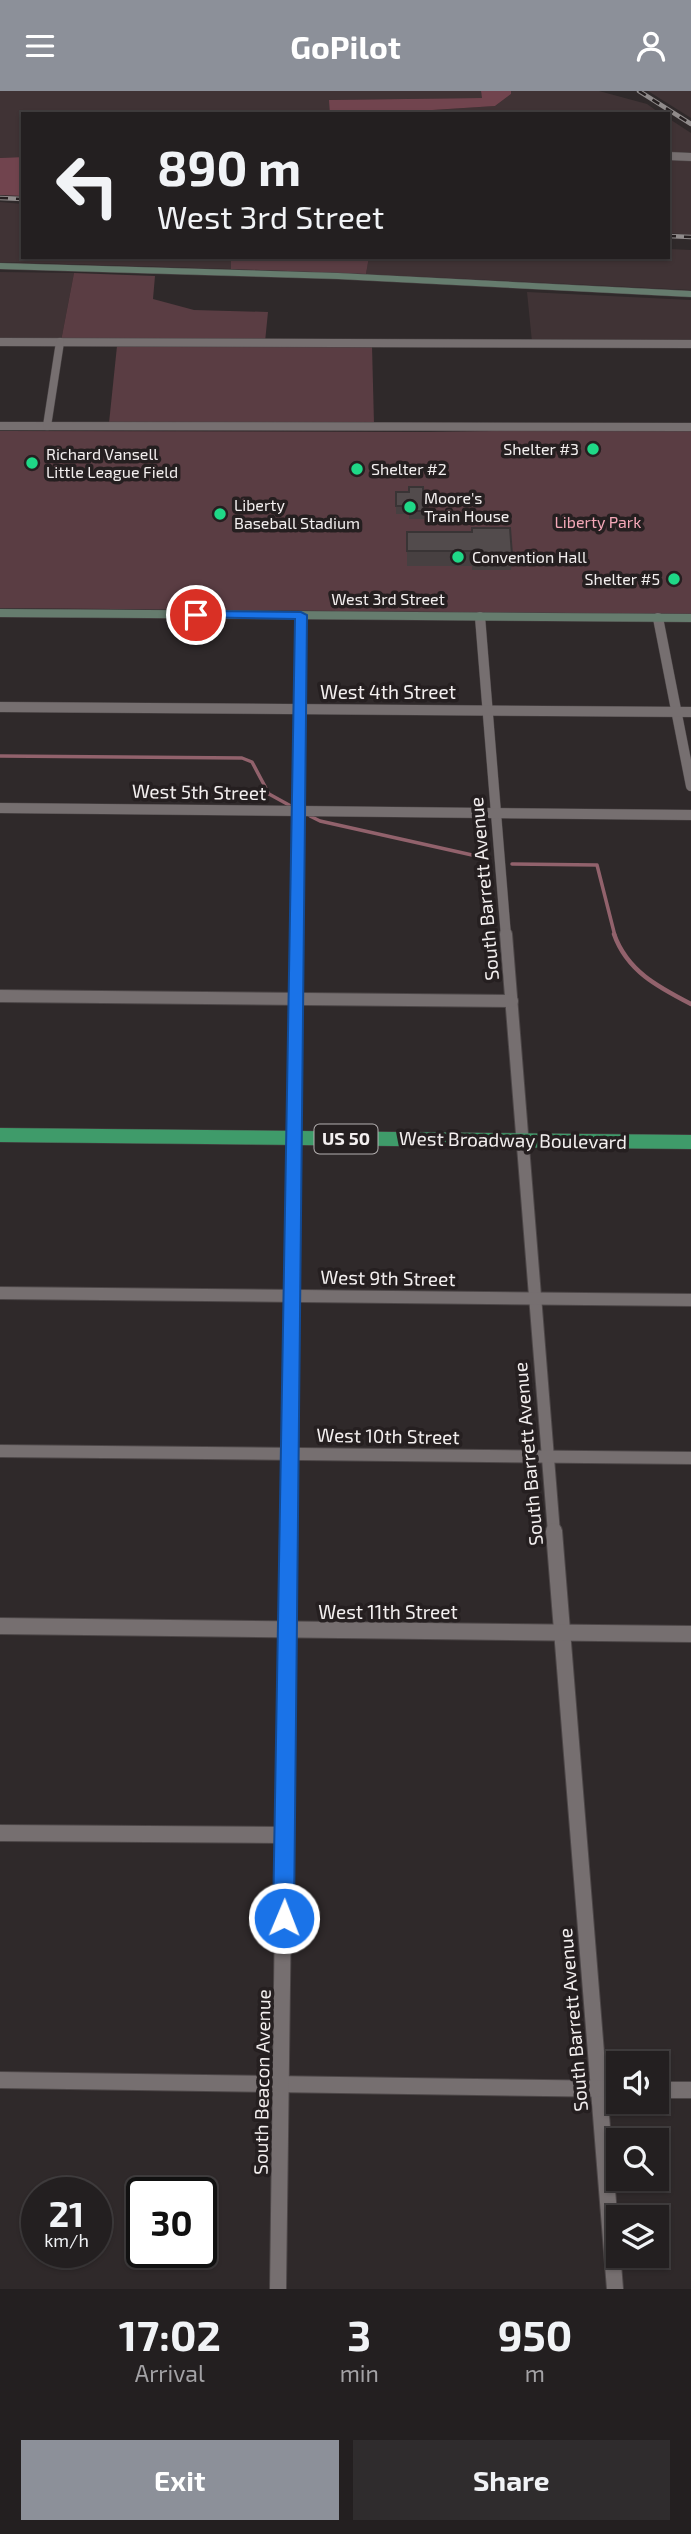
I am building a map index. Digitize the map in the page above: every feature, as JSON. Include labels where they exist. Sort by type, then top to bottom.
[{"type":"highway","name":"West Broadway Boulevard","points":[[0,1135],[691,1142]]},
{"type":"main road","points":[[0,266],[338,276],[691,294]]},
{"type":"main road","name":"West 3rd Street","points":[[0,613],[691,618]]},
{"type":"street","points":[[670,156],[691,157]]},
{"type":"street","points":[[0,342],[691,344]]},
{"type":"street","points":[[47,426],[60,342]]},
{"type":"street","points":[[0,426],[691,427]]},
{"type":"street","name":"South Beacon Avenue","points":[[278,2289],[301,615]]},
{"type":"street","name":"South Barrett Avenue","points":[[480,617],[615,2289]]},
{"type":"street","points":[[658,618],[691,786]]},
{"type":"street","name":"West 4th Street","points":[[0,707],[691,712]]},
{"type":"street","name":"West 5th Street","points":[[0,808],[691,815]]},
{"type":"street","points":[[0,996],[512,1001]]},
{"type":"street","name":"West 9th Street","points":[[0,1293],[691,1300]]},
{"type":"street","name":"West 10th Street","points":[[0,1451],[691,1458]]},
{"type":"street","name":"West 11th Street","points":[[0,1626],[691,1634]]},
{"type":"street","points":[[0,1833],[285,1835]]},
{"type":"street","points":[[0,2080],[606,2089]]},
{"type":"street","points":[[669,2090],[691,2090]]},
{"type":"shaded area","points":[[0,91],[481,91],[483,98],[330,100],[330,112],[21,112],[21,157],[0,158]]},
{"type":"shaded area","points":[[481,91],[511,91],[511,94],[495,106],[417,112],[330,112],[329,100],[482,98]]},
{"type":"shaded area","points":[[511,91],[599,91],[647,104],[658,112],[416,112],[495,106],[511,94]]},
{"type":"shaded area","points":[[648,91],[691,91],[691,118]]},
{"type":"shaded area","points":[[670,119],[691,133],[691,156],[670,155]]},
{"type":"shaded area","points":[[21,157],[21,196],[0,195],[0,158]]},
{"type":"shaded area","points":[[670,158],[691,159],[691,235],[670,233]]},
{"type":"shaded area","points":[[0,202],[21,204],[21,259],[231,259],[231,269],[0,262]]},
{"type":"shaded area","points":[[670,249],[691,250],[691,290],[366,274],[369,259],[670,259]]},
{"type":"shaded area","points":[[0,272],[74,273],[61,341],[0,340]]},
{"type":"shaded area","points":[[527,292],[691,300],[691,342],[532,342]]},
{"type":"green space","points":[[231,259],[369,259],[366,274],[231,269]]},
{"type":"green space","points":[[74,273],[155,276],[153,299],[194,310],[268,312],[265,342],[61,341]]},
{"type":"green space","points":[[117,346],[372,346],[374,424],[109,423]]},
{"type":"green space","name":"Liberty Park","points":[[691,428],[691,614],[0,608],[0,431],[428,432]]},
{"type":"building","points":[[409,487],[423,487],[424,511],[409,511],[409,506],[396,506],[396,492],[409,492]]},
{"type":"building","points":[[472,528],[510,528],[512,555],[472,555],[472,551],[407,551],[407,532],[472,532]]},
{"type":"waterway","points":[[0,756],[242,758],[252,762],[269,794],[289,805]]},
{"type":"waterway","points":[[310,816],[320,821],[490,859]]},
{"type":"waterway","points":[[512,864],[597,865],[615,936]]},
{"type":"waterway","points":[[614,934],[635,968],[645,977],[691,1004]]},
{"type":"railway","points":[[639,91],[691,124]]},
{"type":"railway","points":[[0,198],[21,199]]},
{"type":"railway","points":[[670,236],[691,237]]},
{"type":"place","name":"Shelter #3","points":[[593,449]]},
{"type":"place","name":"Richard Vansell Little League Field","points":[[32,463]]},
{"type":"place","name":"Shelter #2","points":[[357,469]]},
{"type":"place","name":"Moore's Train House","points":[[410,507]]},
{"type":"place","name":"Liberty Baseball Stadium","points":[[220,514]]},
{"type":"place","name":"Convention Hall","points":[[458,557]]},
{"type":"place","name":"Shelter #5","points":[[674,579]]},
{"type":"route","points":[[196,615],[301,615],[284,1918]]}]
